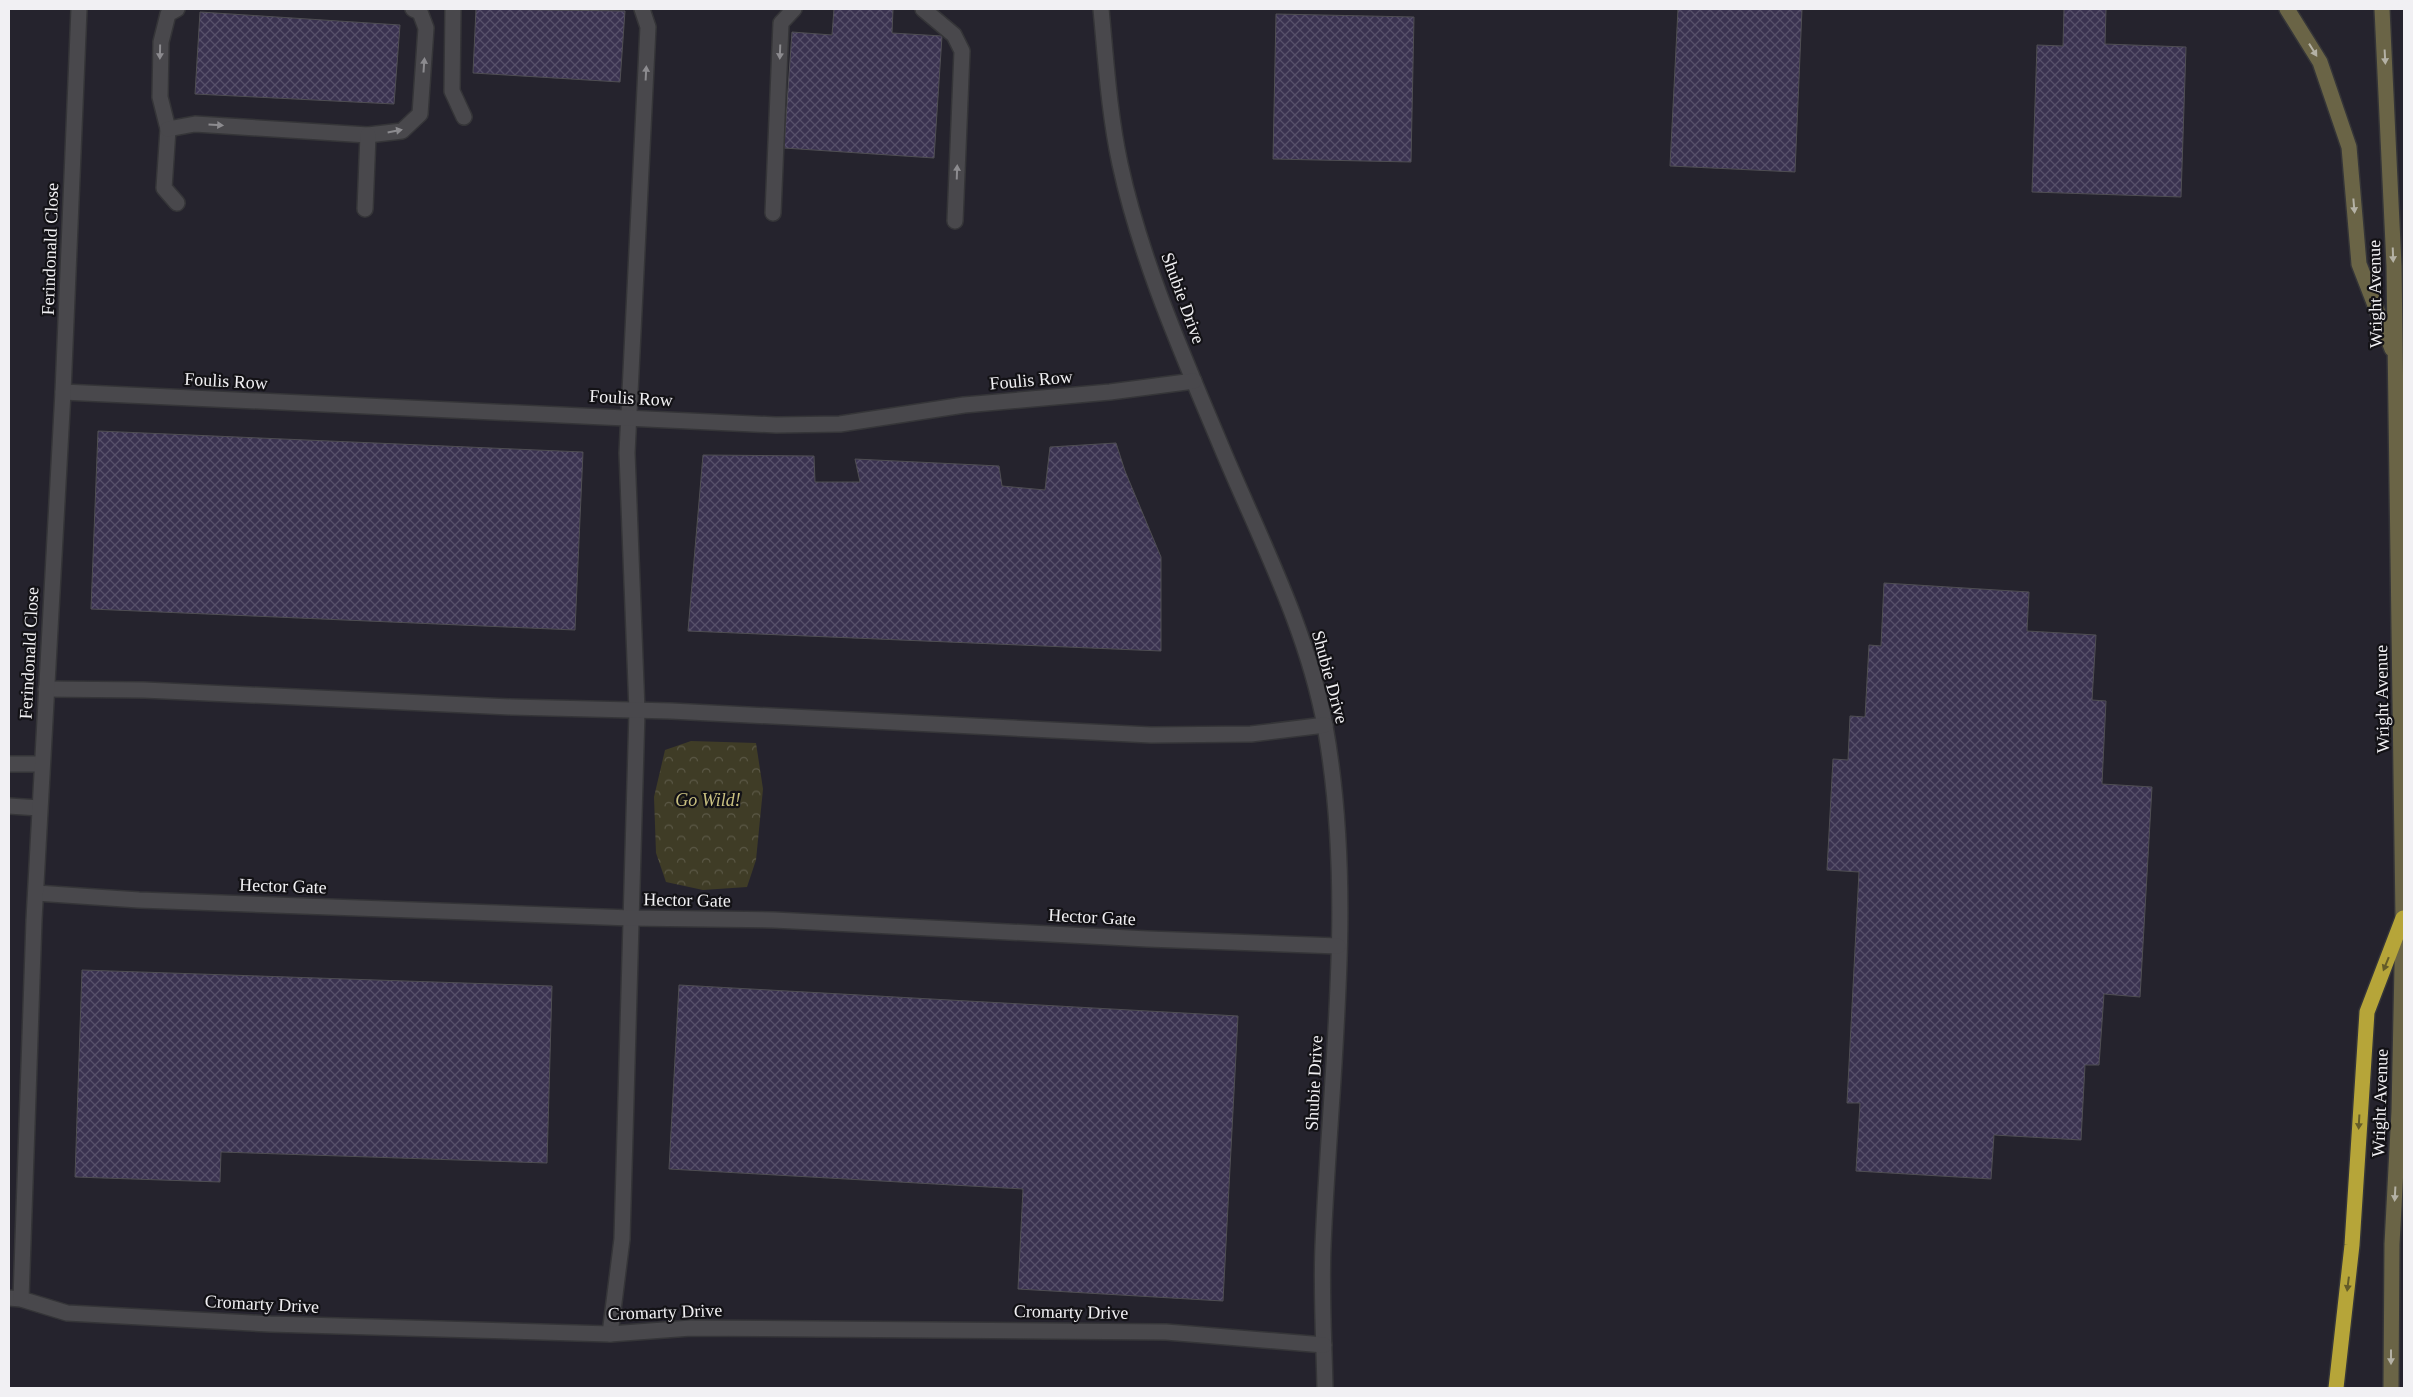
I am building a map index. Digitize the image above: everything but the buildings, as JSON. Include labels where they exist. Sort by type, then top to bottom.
[{"type":"highway","points":[[2336,1388],[2352,1245],[2367,1012],[2404,918]]},
{"type":"main road","points":[[2287,9],[2320,62],[2348,147],[2359,264],[2396,358]]},
{"type":"main road","name":"Wright Avenue","points":[[2382,9],[2389,145],[2396,358],[2404,918],[2400,1111],[2392,1244],[2391,1388]]},
{"type":"street","name":"Ferindonald Close","points":[[15,1299],[39,808],[63,392],[78,9]]},
{"type":"street","points":[[176,9],[168,14],[161,42],[160,96],[168,129],[164,188],[177,203]]},
{"type":"street","points":[[168,129],[196,124],[368,135],[402,131],[420,114],[426,28],[420,12],[413,9]]},
{"type":"street","points":[[453,9],[452,91],[464,116]]},
{"type":"street","points":[[610,1334],[622,1239],[638,711],[628,467],[648,27],[642,9]]},
{"type":"street","points":[[773,213],[781,23],[794,9]]},
{"type":"street","points":[[923,9],[954,35],[962,52],[955,221]]},
{"type":"street","name":"Shubie Drive","points":[[1101,9],[1111,113],[1120,165],[1134,218],[1194,380],[1292,612],[1311,668],[1325,725],[1333,779],[1338,834],[1338,946],[1323,1247],[1325,1388]]},
{"type":"street","points":[[365,209],[368,135]]},
{"type":"street","name":"Foulis Row","points":[[63,392],[776,425],[840,424],[964,405],[1110,392],[1194,380]]},
{"type":"street","points":[[46,689],[144,690],[772,716],[1151,735],[1251,734],[1325,725]]},
{"type":"street","points":[[9,764],[42,764]]},
{"type":"street","points":[[9,806],[39,808]]},
{"type":"street","name":"Hector Gate","points":[[36,893],[139,900],[631,918],[774,920],[1148,939],[1338,946]]},
{"type":"street","name":"Cromarty Drive","points":[[15,1299],[76,1314],[270,1324],[610,1334],[691,1328],[1166,1332],[1324,1345]]},
{"type":"shaded area","points":[[9,9],[2404,9],[2404,1388],[9,1388]]},
{"type":"green space","name":"Go Wild!","points":[[691,741],[756,743],[763,789],[756,860],[747,887],[703,890],[666,882],[656,853],[654,797],[665,750]]}]
